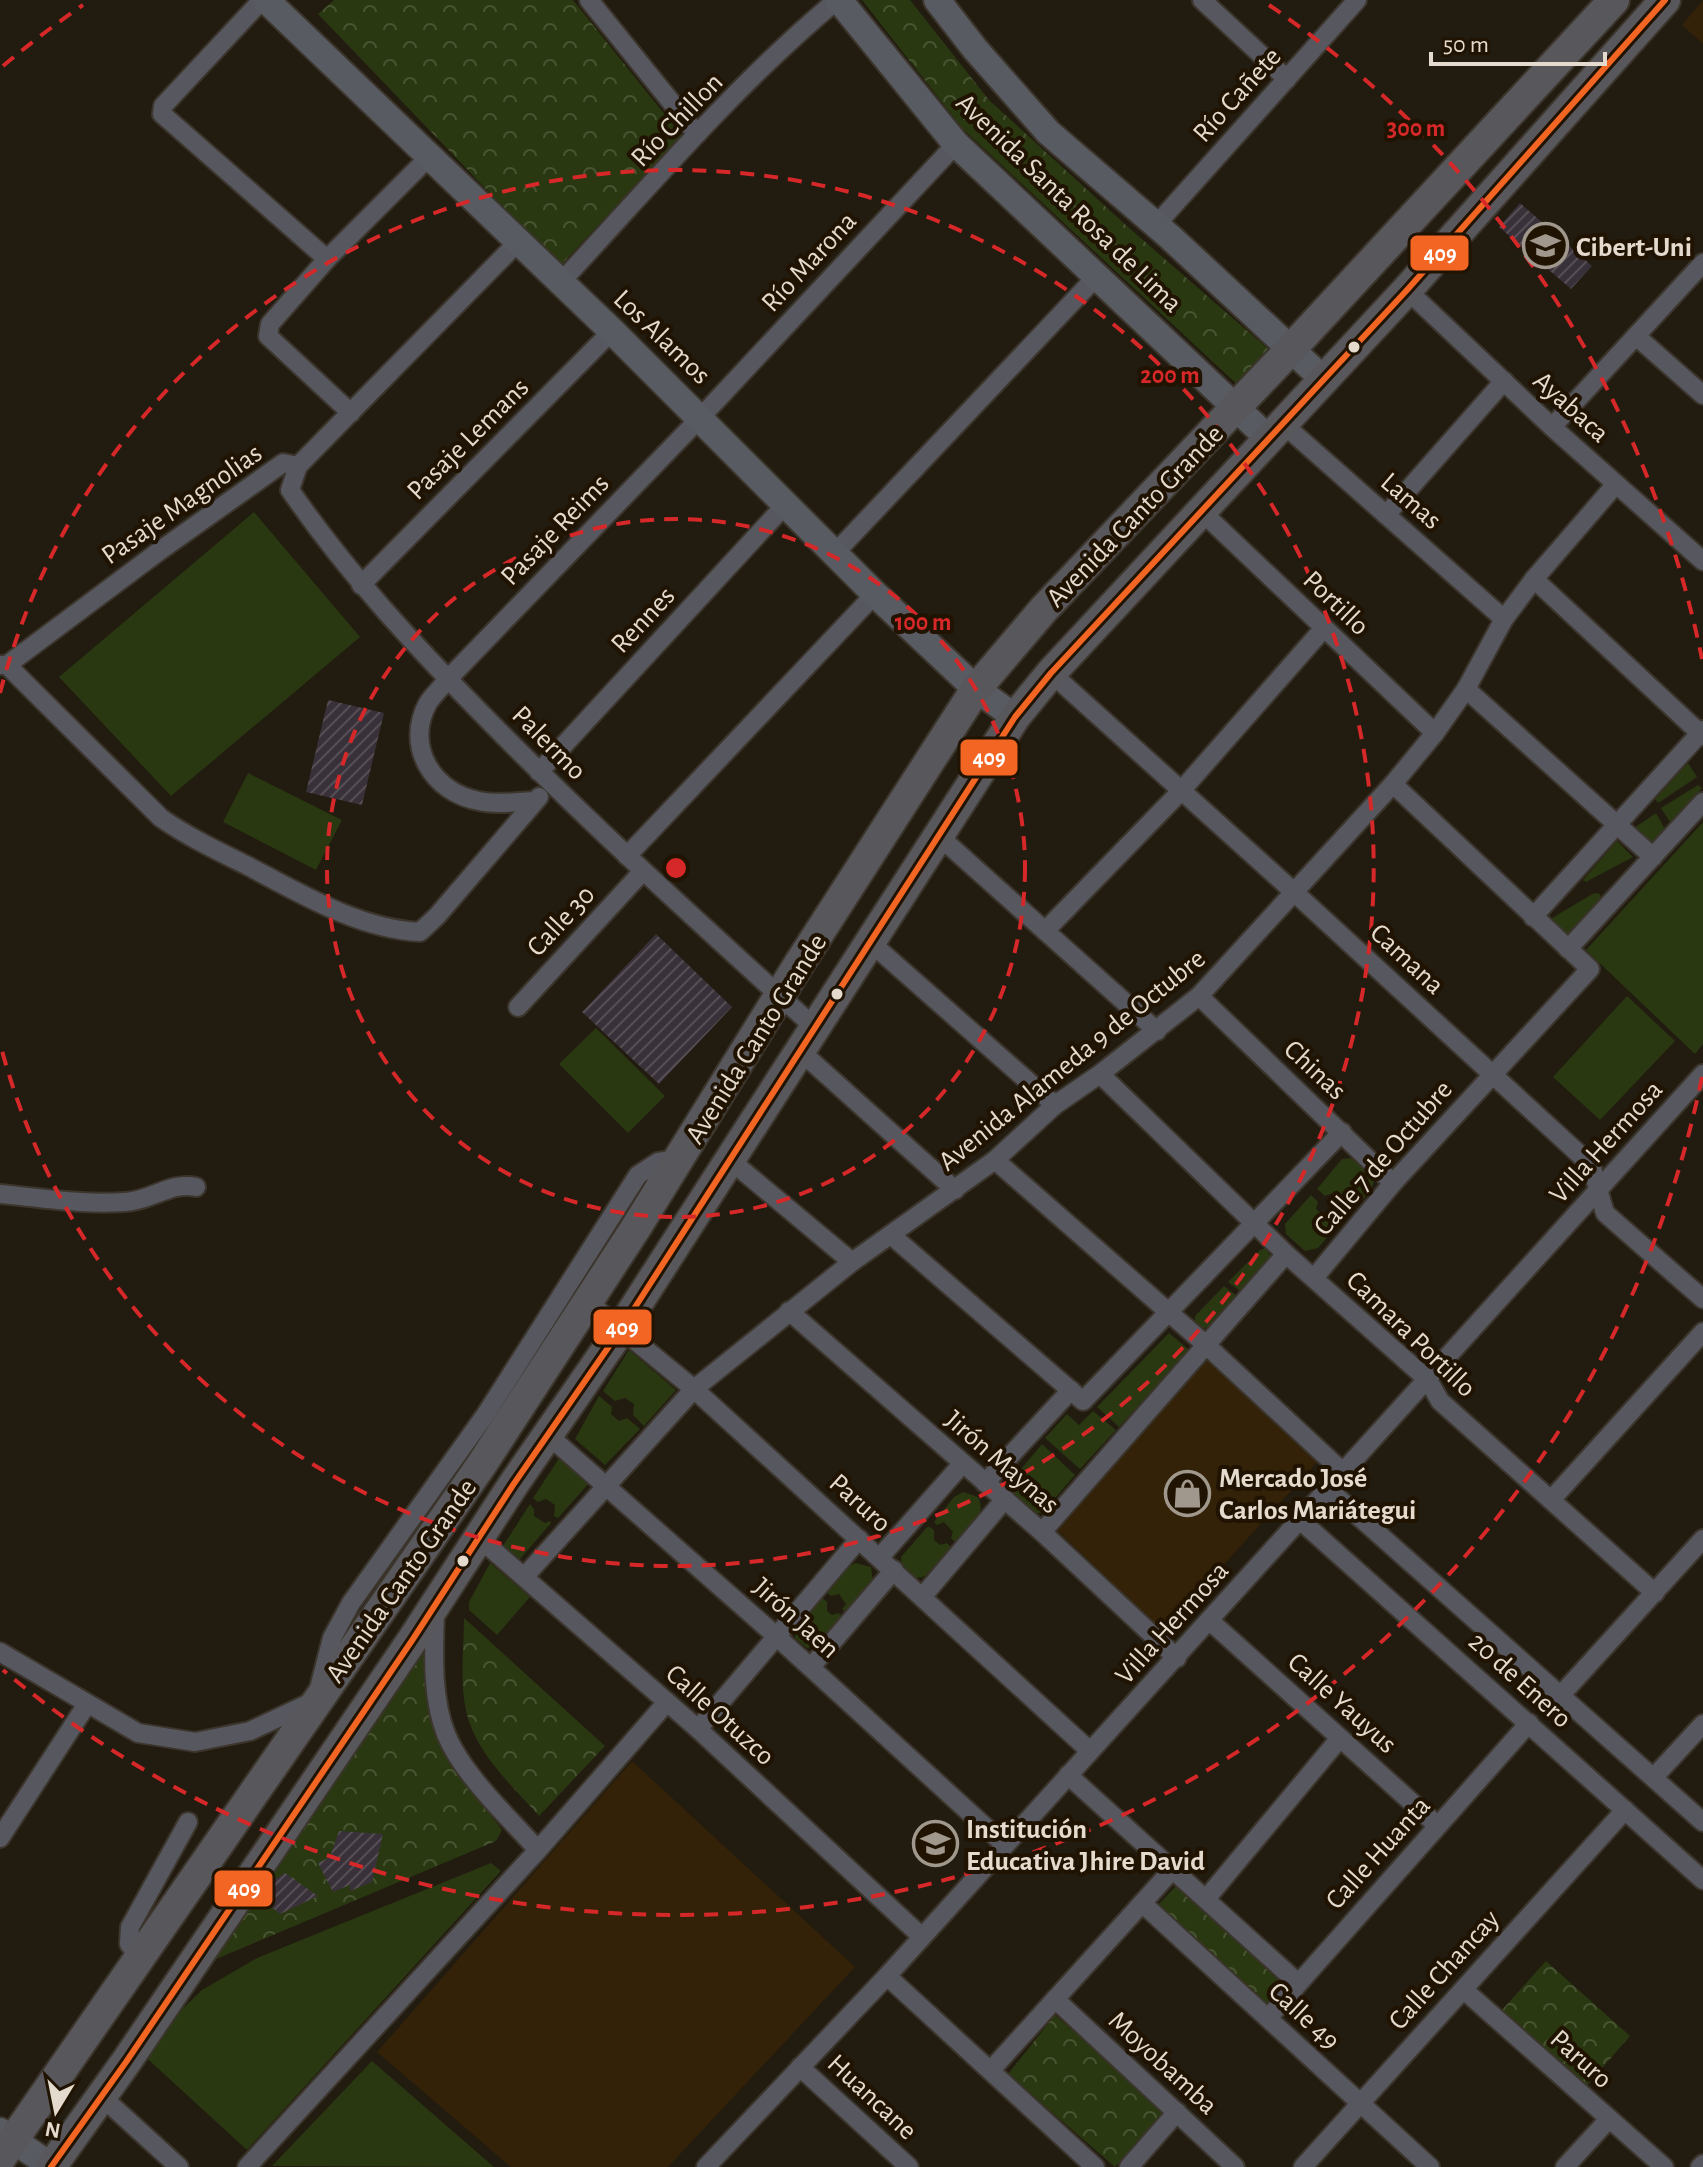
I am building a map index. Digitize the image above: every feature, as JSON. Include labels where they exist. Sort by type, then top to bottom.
[{"type":"main road","name":"Los Alamos","points":[[264,0],[612,331],[875,594],[976,689],[1015,717]]},
{"type":"main road","name":"Avenida Santa Rosa de Lima","points":[[838,0],[956,144],[1237,407],[1275,431]]},
{"type":"main road","name":"Avenida Santa Rosa de Lima","points":[[937,0],[975,49],[1048,132],[1156,225],[1323,379]]},
{"type":"main road","name":"Avenida Canto Grande","points":[[4,2152],[482,1464],[976,689],[1044,609],[1237,407],[1614,0]]},
{"type":"main road","name":"Avenida Canto Grande","points":[[51,2166],[413,1639],[621,1329],[1015,717],[1051,673],[1407,290],[1665,0]]},
{"type":"main road","points":[[4,2152],[51,2166]]},
{"type":"street","points":[[264,0],[163,106],[162,114],[327,259]]},
{"type":"street","points":[[589,0],[697,134]]},
{"type":"street","name":"Río Chillon","points":[[561,282],[697,134],[813,20],[838,0]]},
{"type":"street","points":[[1202,0],[1287,79]]},
{"type":"street","name":"Río Cañete","points":[[1156,225],[1357,0]]},
{"type":"street","name":"Río Marona","points":[[700,418],[956,144]]},
{"type":"street","points":[[351,413],[268,336],[270,324],[327,259],[429,157]]},
{"type":"street","name":"Pasaje Magnolias","points":[[4,665],[283,463],[298,466],[518,242]]},
{"type":"street","points":[[1552,427],[1703,263]]},
{"type":"street","points":[[835,553],[1097,276]]},
{"type":"street","name":"Ayabaca","points":[[1407,290],[1552,427],[1703,561]]},
{"type":"street","name":"Pasaje Lemans","points":[[361,585],[612,331]]},
{"type":"street","points":[[1636,336],[1703,395]]},
{"type":"street","points":[[1386,515],[1504,381]]},
{"type":"street","name":"Pasaje Reims","points":[[535,801],[477,801],[446,789],[429,772],[419,749],[421,726],[428,704],[448,679],[700,418]]},
{"type":"street","name":"Lamas","points":[[1275,431],[1386,515],[1504,619]]},
{"type":"street","name":"Palermo","points":[[298,466],[290,490],[361,585],[545,777],[780,996],[807,1038],[955,1190]]},
{"type":"street","name":"Avenida Alameda 9 de Octubre","points":[[525,1576],[694,1389],[852,1262],[995,1160],[1055,1105],[1157,1031],[1199,996],[1393,784],[1435,733],[1466,689],[1504,619],[1534,579],[1616,484]]},
{"type":"street","name":"Rennes","points":[[4,665],[161,818],[179,831],[359,920],[393,931],[420,932],[535,801],[545,777],[786,504]]},
{"type":"street","name":"Portillo","points":[[1201,511],[1435,733]]},
{"type":"street","points":[[1533,917],[1702,733],[1534,579]]},
{"type":"street","points":[[627,856],[875,594]]},
{"type":"street","points":[[1045,931],[1181,791],[1324,628]]},
{"type":"street","name":"Camana","points":[[1051,673],[1591,1165],[1605,1213],[1701,1292]]},
{"type":"street","points":[[1466,689],[1653,857]]},
{"type":"street","points":[[1393,784],[1568,949],[1703,802]]},
{"type":"street","points":[[940,837],[1157,1031]]},
{"type":"street","name":"Calle 30","points":[[518,1007],[643,871]]},
{"type":"street","points":[[870,942],[1055,1105]]},
{"type":"street","name":"Calle 7 de Octubre","points":[[1314,1278],[1393,1183],[1590,969],[1568,949]]},
{"type":"street","name":"Chinas","points":[[1199,996],[1393,1183]]},
{"type":"street","name":"Camara Portillo","points":[[1100,1074],[1286,1254],[1428,1380],[1440,1401],[1655,1593]]},
{"type":"street","name":"Villa Hermosa","points":[[706,2167],[887,1976],[1703,1074]]},
{"type":"street","points":[[891,1235],[1083,1401],[1342,1132]]},
{"type":"street","points":[[0,1652],[138,1733],[195,1742],[250,1731],[316,1700],[332,1638],[351,1603],[486,1414],[638,1175],[658,1162],[679,1159]]},
{"type":"street","points":[[730,1160],[852,1262]]},
{"type":"street","points":[[995,1160],[1205,1344],[1344,1473]]},
{"type":"street","points":[[0,1194],[90,1203],[130,1202],[181,1184],[196,1187]]},
{"type":"street","points":[[1042,1532],[1286,1254]]},
{"type":"street","name":"Paruro","points":[[588,1302],[694,1389],[1090,1751]]},
{"type":"street","name":"Jirón Maynas","points":[[789,1311],[1042,1532],[1177,1658]]},
{"type":"street","points":[[1551,1500],[1703,1332]]},
{"type":"street","points":[[985,1483],[1071,1390]]},
{"type":"street","name":"Jirón Jaen","points":[[548,1435],[811,1667],[1004,1844]]},
{"type":"street","points":[[880,1557],[963,1463]]},
{"type":"street","name":"20 de Enero","points":[[1329,1490],[1703,1822]]},
{"type":"street","points":[[923,1596],[1005,1499]]},
{"type":"street","name":"20 de Enero","points":[[1300,1520],[1703,1880]]},
{"type":"street","name":"Calle Otuzco","points":[[479,1538],[698,1729],[922,1937]]},
{"type":"street","points":[[698,1729],[859,1539]]},
{"type":"street","points":[[1560,1696],[1703,1539]]},
{"type":"street","points":[[811,1667],[894,1570]]},
{"type":"street","points":[[435,1602],[434,1662],[446,1734],[491,1800],[538,1850]]},
{"type":"street","name":"Calle Yauyus","points":[[1210,1621],[1437,1825]]},
{"type":"street","points":[[247,2167],[538,1850],[667,1702]]},
{"type":"street","points":[[0,1838],[87,1704]]},
{"type":"street","name":"Calle Huanta","points":[[1268,2018],[1529,1723]]},
{"type":"street","points":[[1654,1777],[1703,1724]]},
{"type":"street","points":[[1206,1899],[1340,1738]]},
{"type":"street","points":[[1068,1775],[1298,1983]]},
{"type":"street","name":"Calle Chancay","points":[[1303,2167],[1625,1810]]},
{"type":"street","points":[[139,1956],[129,1944],[130,1927],[188,1822]]},
{"type":"street","points":[[991,2070],[1173,1869]]},
{"type":"street","name":"Calle 49","points":[[1142,1903],[1430,2167]]},
{"type":"street","points":[[887,1976],[1095,2167]]},
{"type":"street","name":"Paruro","points":[[1464,1990],[1664,2167]]},
{"type":"street","name":"Moyobamba","points":[[1055,1999],[1235,2167]]},
{"type":"street","name":"Huancane","points":[[800,2067],[909,2167]]},
{"type":"street","points":[[101,2096],[179,2167]]},
{"type":"street","points":[[1129,2167],[1177,2112]]},
{"type":"street","points":[[1565,2167],[1609,2119]]},
{"type":"shaded area","points":[[1703,0],[1703,44],[1682,25]]},
{"type":"shaded area","name":"Mercado José Carlos Mariátegui","points":[[1211,1356],[1322,1457],[1163,1631],[1056,1529]]},
{"type":"shaded area","points":[[632,1761],[855,1967],[668,2167],[511,2167],[377,2052]]},
{"type":"green space","points":[[334,0],[573,0],[682,136],[560,266],[318,14]]},
{"type":"green space","points":[[862,0],[910,0],[989,100],[1274,354],[1242,389],[963,129]]},
{"type":"green space","points":[[254,512],[360,637],[171,796],[59,677]]},
{"type":"green space","points":[[1688,763],[1697,777],[1658,803],[1655,799]]},
{"type":"green space","points":[[248,773],[342,820],[316,870],[223,822]]},
{"type":"green space","points":[[1698,785],[1702,788],[1670,822],[1661,808]]},
{"type":"green space","points":[[1656,813],[1665,829],[1650,845],[1634,828]]},
{"type":"green space","points":[[1703,822],[1703,1044],[1695,1054],[1586,950]]},
{"type":"green space","points":[[1617,841],[1633,857],[1586,882],[1583,880]]},
{"type":"green space","points":[[1594,893],[1600,894],[1601,898],[1566,936],[1549,920]]},
{"type":"green space","points":[[1627,996],[1675,1041],[1600,1120],[1553,1077]]},
{"type":"green space","points":[[596,1028],[665,1096],[628,1133],[559,1064]]},
{"type":"green space","points":[[1351,1158],[1375,1179],[1370,1192],[1346,1217],[1338,1209],[1340,1201],[1333,1193],[1325,1196],[1317,1189],[1342,1159]]},
{"type":"green space","points":[[1311,1195],[1318,1202],[1316,1209],[1324,1216],[1334,1213],[1341,1221],[1318,1248],[1305,1251],[1286,1234],[1285,1224]]},
{"type":"green space","points":[[1265,1248],[1270,1261],[1240,1291],[1228,1282],[1260,1250]]},
{"type":"green space","points":[[1224,1286],[1237,1296],[1209,1327],[1199,1329],[1195,1325],[1195,1316]]},
{"type":"green space","points":[[1169,1333],[1189,1350],[1119,1427],[1097,1407]]},
{"type":"green space","points":[[629,1350],[676,1390],[644,1426],[633,1415],[634,1404],[625,1398],[615,1401],[603,1391]]},
{"type":"green space","points":[[599,1396],[612,1407],[611,1414],[619,1421],[627,1418],[640,1429],[605,1465],[575,1439]]},
{"type":"green space","points":[[1093,1411],[1116,1430],[1080,1469],[1045,1438],[1067,1414],[1079,1425]]},
{"type":"green space","points":[[1042,1444],[1075,1475],[1043,1512],[1032,1513],[1007,1492],[1006,1487]]},
{"type":"green space","points":[[560,1457],[590,1482],[558,1518],[554,1516],[555,1505],[546,1499],[538,1502],[533,1498]]},
{"type":"green space","points":[[963,1492],[978,1497],[981,1511],[976,1522],[956,1543],[951,1538],[953,1532],[944,1522],[937,1525],[934,1522],[954,1497]]},
{"type":"green space","points":[[530,1504],[534,1516],[551,1523],[520,1559],[503,1546]]},
{"type":"green space","points":[[928,1526],[934,1530],[934,1540],[940,1545],[947,1543],[952,1548],[925,1576],[915,1578],[905,1571],[901,1557]]},
{"type":"green space","points":[[490,1563],[530,1597],[497,1635],[469,1610],[469,1602]]},
{"type":"green space","points":[[856,1563],[871,1567],[873,1582],[848,1614],[842,1609],[846,1604],[839,1594],[831,1596],[826,1592],[849,1566]]},
{"type":"green space","points":[[820,1596],[827,1602],[827,1611],[844,1618],[819,1646],[807,1648],[795,1638],[796,1623]]},
{"type":"green space","points":[[464,1618],[605,1746],[539,1816],[494,1765],[475,1737],[465,1705],[463,1684]]},
{"type":"green space","points":[[429,1625],[433,1703],[472,1790],[502,1830],[496,1841],[197,1967]]},
{"type":"green space","points":[[491,1863],[501,1871],[247,2150],[139,2051],[202,1990],[257,1958]]},
{"type":"green space","points":[[1176,1886],[1285,1986],[1264,2010],[1154,1909]]},
{"type":"green space","points":[[1546,1961],[1630,2036],[1584,2089],[1502,2010]]},
{"type":"green space","points":[[1055,2015],[1167,2112],[1115,2167],[1008,2074]]},
{"type":"green space","points":[[372,2061],[494,2167],[272,2166]]},
{"type":"building","name":"Cibert-Uni","points":[[1520,203],[1592,266],[1571,289],[1499,227]]},
{"type":"building","points":[[328,700],[384,713],[362,805],[306,792]]},
{"type":"building","points":[[656,934],[732,1007],[659,1084],[582,1012]]},
{"type":"building","points":[[339,1831],[383,1834],[372,1882],[350,1891],[350,1885],[333,1892],[318,1863],[330,1857]]},
{"type":"building","points":[[285,1873],[318,1896],[280,1914],[267,1904],[268,1884]]},
{"type":"transit line","name":"409","points":[[51,2167],[126,2062],[621,1329],[1015,717],[1051,673],[1407,290],[1665,0]]},
{"type":"place","name":"Cibert-Uni","points":[[1545,246]]},
{"type":"place","name":"Mercado José Carlos Mariátegui","points":[[1188,1493]]},
{"type":"place","name":"Institución Educativa Jhire David","points":[[935,1844]]}]
